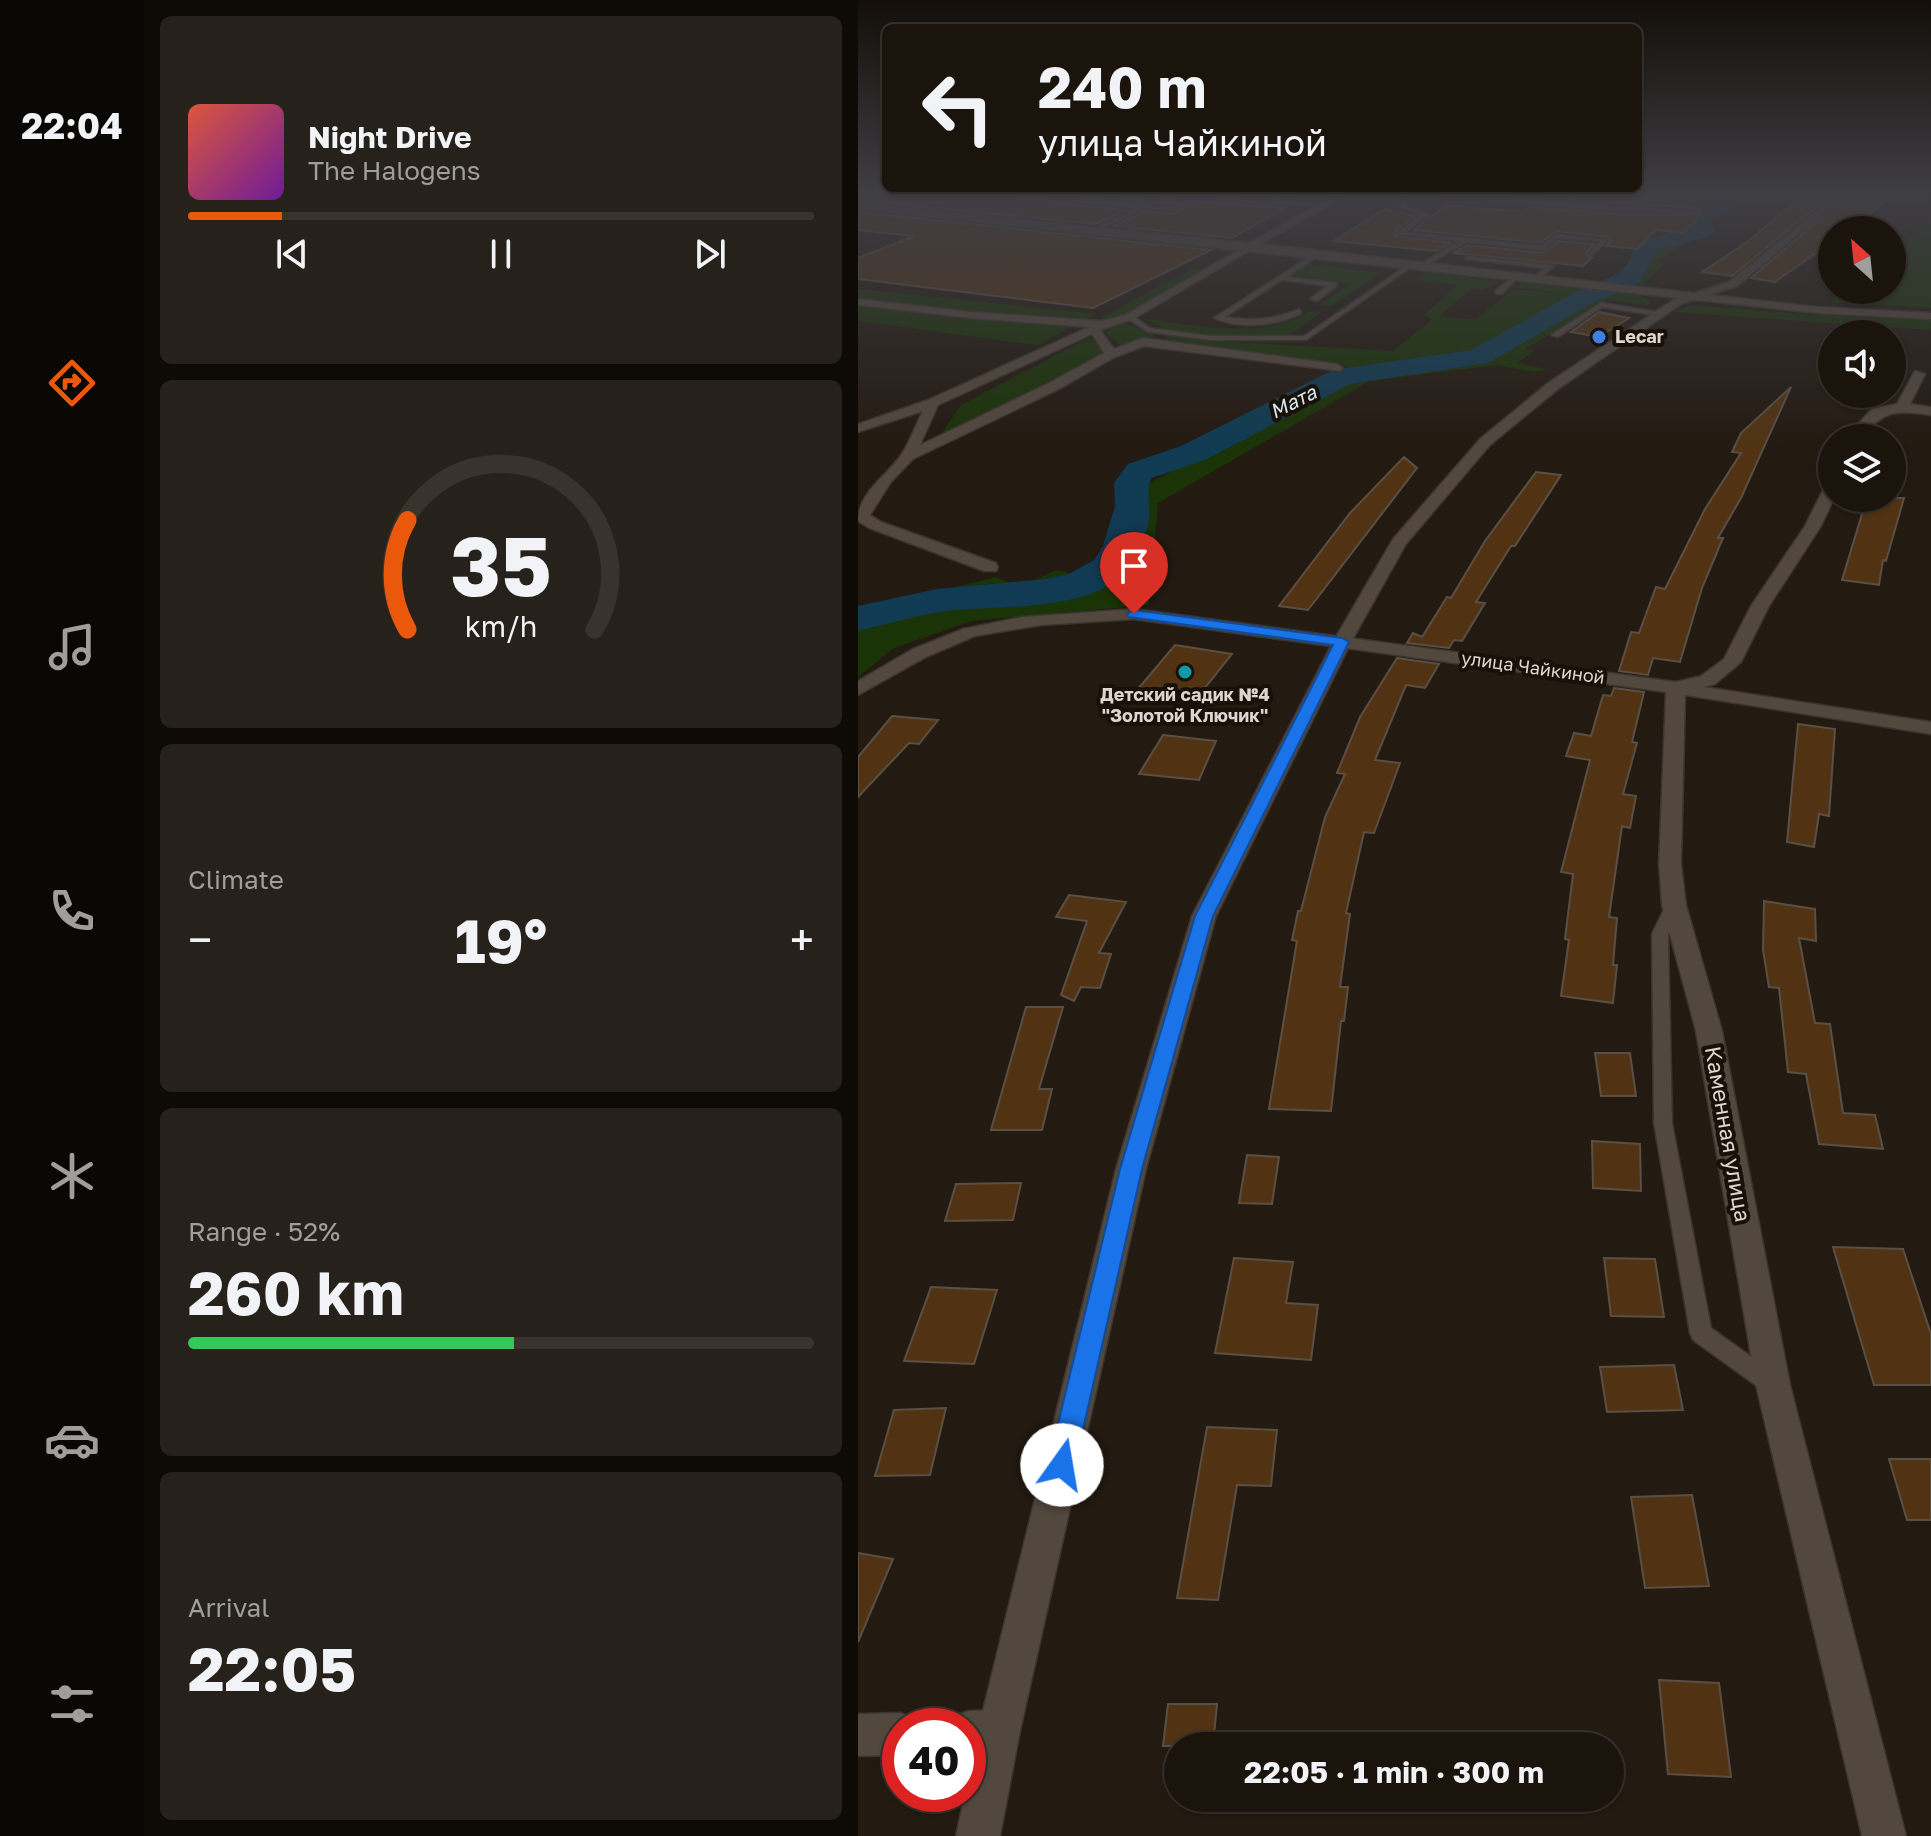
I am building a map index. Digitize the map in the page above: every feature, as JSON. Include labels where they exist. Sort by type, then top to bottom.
[{"type":"street","points":[[860,428],[933,403],[1099,327],[1129,317],[1198,277]]},
{"type":"street","points":[[1516,277],[1817,310],[1931,316]]},
{"type":"street","points":[[986,1724],[1131,1169],[1204,916],[1342,642],[1399,542],[1485,442],[1553,386],[1677,302],[1733,284],[1742,277]]},
{"type":"street","points":[[858,302],[1099,327]]},
{"type":"street","points":[[1099,327],[1111,354]]},
{"type":"street","points":[[908,456],[1054,386],[1111,354],[1143,342],[1337,368]]},
{"type":"street","points":[[1906,395],[1919,374]]},
{"type":"street","points":[[933,403],[908,456],[886,479],[877,497],[860,517],[990,567]]},
{"type":"street","points":[[1906,407],[1931,411]]},
{"type":"street","points":[[1865,424],[1877,412],[1898,408]]},
{"type":"street","points":[[1676,688],[1708,680],[1732,662],[1760,606],[1820,512]]},
{"type":"street","name":"улица Чайкиной","points":[[858,689],[938,644],[984,628],[1046,619],[1134,614],[1676,688],[1931,728]]},
{"type":"street","name":"Каменная улица","points":[[1676,688],[1670,864],[1674,905],[1709,1031],[1773,1385],[1884,1836]]},
{"type":"street","points":[[858,1735],[882,1734]]},
{"type":"street","points":[[978,1836],[979,1812]]},
{"type":"lane","points":[[1129,317],[1148,330],[1187,335],[1257,340],[1306,338],[1398,277]]},
{"type":"lane","points":[[1499,292],[1516,277]]},
{"type":"lane","points":[[1299,311],[1286,320],[1261,324],[1218,318],[1281,278],[1333,285],[1314,299]]},
{"type":"lane","points":[[1555,335],[1601,305],[1659,314]]},
{"type":"lane","points":[[1674,905],[1660,934],[1663,1123],[1701,1333],[1773,1385]]},
{"type":"green space","points":[[1178,277],[1190,277],[1122,316],[1099,319]]},
{"type":"green space","points":[[1303,277],[1375,277],[1331,306],[1319,305],[1351,283]]},
{"type":"green space","points":[[1462,277],[1499,282],[1484,290],[1472,289],[1439,316],[1475,320],[1514,289],[1572,295],[1510,287],[1529,281],[1638,294],[1651,302],[1647,305],[1607,300],[1525,349],[1535,351],[1517,363],[1547,369],[1534,372],[1497,365],[1370,381],[1158,503],[1149,605],[972,621],[894,648],[858,677],[858,611],[996,577],[1019,587],[1057,570],[1086,578],[1107,564],[1128,495],[1360,369],[1158,343],[1170,335],[1230,342],[1393,351],[1432,320],[1425,314],[1458,285],[1415,279]]},
{"type":"green space","points":[[1612,277],[1651,277],[1643,285],[1606,281]]},
{"type":"green space","points":[[1906,277],[1931,277],[1931,308],[1864,304],[1906,304]]},
{"type":"green space","points":[[858,289],[1096,314],[1037,345],[858,321]]},
{"type":"green space","points":[[1689,305],[1931,320],[1931,330],[1906,328],[1906,320],[1818,322],[1673,312]]},
{"type":"green space","points":[[1310,311],[1322,312],[1289,335],[1218,336],[1167,330],[1144,319],[1251,329],[1291,320]]},
{"type":"green space","points":[[1123,322],[1156,335],[1127,351],[1105,332]]},
{"type":"green space","points":[[1089,338],[1113,357],[933,446],[961,405]]},
{"type":"building","points":[[858,277],[1157,277],[1093,308]]},
{"type":"building","points":[[1783,277],[1775,282],[1751,278]]},
{"type":"building","points":[[1599,312],[1629,318],[1599,337],[1571,332]]},
{"type":"building","points":[[1791,387],[1741,498],[1718,538],[1723,538],[1702,588],[1680,662],[1653,658],[1648,675],[1619,671],[1631,632],[1639,633],[1656,587],[1665,589],[1705,509],[1741,453],[1732,452],[1741,433]]},
{"type":"building","points":[[1404,457],[1417,468],[1308,610],[1279,606],[1350,513]]},
{"type":"building","points":[[1536,472],[1561,475],[1476,602],[1485,603],[1462,641],[1454,640],[1449,648],[1407,643],[1413,633],[1422,637],[1447,597],[1451,598],[1485,541]]},
{"type":"building","points":[[1900,512],[1886,561],[1883,560],[1879,585],[1842,580],[1862,514]]},
{"type":"building","name":"Детский садик №4 \"Золотой Ключик\"","points":[[1175,645],[1232,654],[1196,699],[1137,690]]},
{"type":"building","points":[[1397,658],[1439,664],[1425,688],[1406,685],[1375,760],[1400,763],[1374,833],[1364,832],[1346,913],[1350,914],[1340,987],[1348,987],[1331,1111],[1269,1109],[1297,941],[1292,940],[1325,817],[1345,774],[1337,773],[1360,717]]},
{"type":"building","points":[[1614,688],[1644,692],[1632,742],[1637,743],[1623,794],[1636,796],[1630,828],[1622,826],[1609,917],[1617,918],[1613,1003],[1561,996],[1569,940],[1565,939],[1573,874],[1561,872],[1590,760],[1566,756],[1574,733],[1591,736],[1603,695],[1611,696]]},
{"type":"building","points":[[892,716],[938,720],[919,744],[909,743],[858,797],[858,757]]},
{"type":"building","points":[[1798,724],[1835,729],[1829,816],[1819,814],[1814,847],[1787,842]]},
{"type":"building","points":[[1163,735],[1216,741],[1199,780],[1139,774]]},
{"type":"building","points":[[1069,895],[1126,902],[1099,953],[1111,954],[1100,988],[1081,987],[1074,1001],[1061,995],[1087,921],[1056,917]]},
{"type":"building","points":[[1764,901],[1815,909],[1816,941],[1799,938],[1815,1023],[1830,1024],[1843,1113],[1875,1115],[1883,1149],[1819,1144],[1806,1074],[1788,1072],[1779,988],[1769,987],[1763,950]]},
{"type":"building","points":[[1026,1007],[1063,1007],[1039,1089],[1052,1089],[1042,1130],[991,1130]]},
{"type":"building","points":[[1595,1053],[1630,1053],[1636,1096],[1601,1096]]},
{"type":"building","points":[[1592,1141],[1640,1144],[1641,1191],[1593,1188]]},
{"type":"building","points":[[1247,1155],[1279,1157],[1272,1204],[1239,1203]]},
{"type":"building","points":[[1021,1183],[1013,1220],[945,1221],[956,1184]]},
{"type":"building","points":[[1833,1247],[1903,1249],[1931,1334],[1931,1385],[1874,1385]]},
{"type":"building","points":[[1234,1258],[1293,1262],[1286,1303],[1318,1305],[1311,1360],[1215,1353]]},
{"type":"building","points":[[1604,1258],[1655,1259],[1664,1317],[1611,1316]]},
{"type":"building","points":[[931,1287],[997,1290],[974,1364],[904,1361]]},
{"type":"building","points":[[1674,1365],[1683,1410],[1607,1412],[1600,1367]]},
{"type":"building","points":[[946,1408],[930,1475],[875,1476],[894,1410]]},
{"type":"building","points":[[1207,1427],[1277,1430],[1271,1486],[1237,1485],[1218,1600],[1177,1598]]},
{"type":"building","points":[[1889,1459],[1931,1459],[1931,1520],[1907,1520]]},
{"type":"building","points":[[1692,1495],[1709,1586],[1645,1588],[1631,1497]]},
{"type":"building","points":[[858,1553],[893,1559],[858,1642]]},
{"type":"building","points":[[1659,1680],[1719,1683],[1731,1777],[1668,1774]]},
{"type":"building","points":[[1168,1704],[1217,1704],[1214,1732],[1165,1732]]},
{"type":"waterway","name":"Мата","points":[[858,619],[937,601],[1066,588],[1099,575],[1116,558],[1122,546],[1133,506],[1131,483],[1140,471],[1193,453],[1343,376],[1478,357],[1580,300],[1631,277]]},
{"type":"place","name":"Lecar","points":[[1599,337]]},
{"type":"place","name":"Детский садик №4 \"Золотой Ключик\"","points":[[1185,672]]},
{"type":"route","points":[[1062,1465],[1131,1169],[1204,916],[1342,642],[1134,614]]}]
